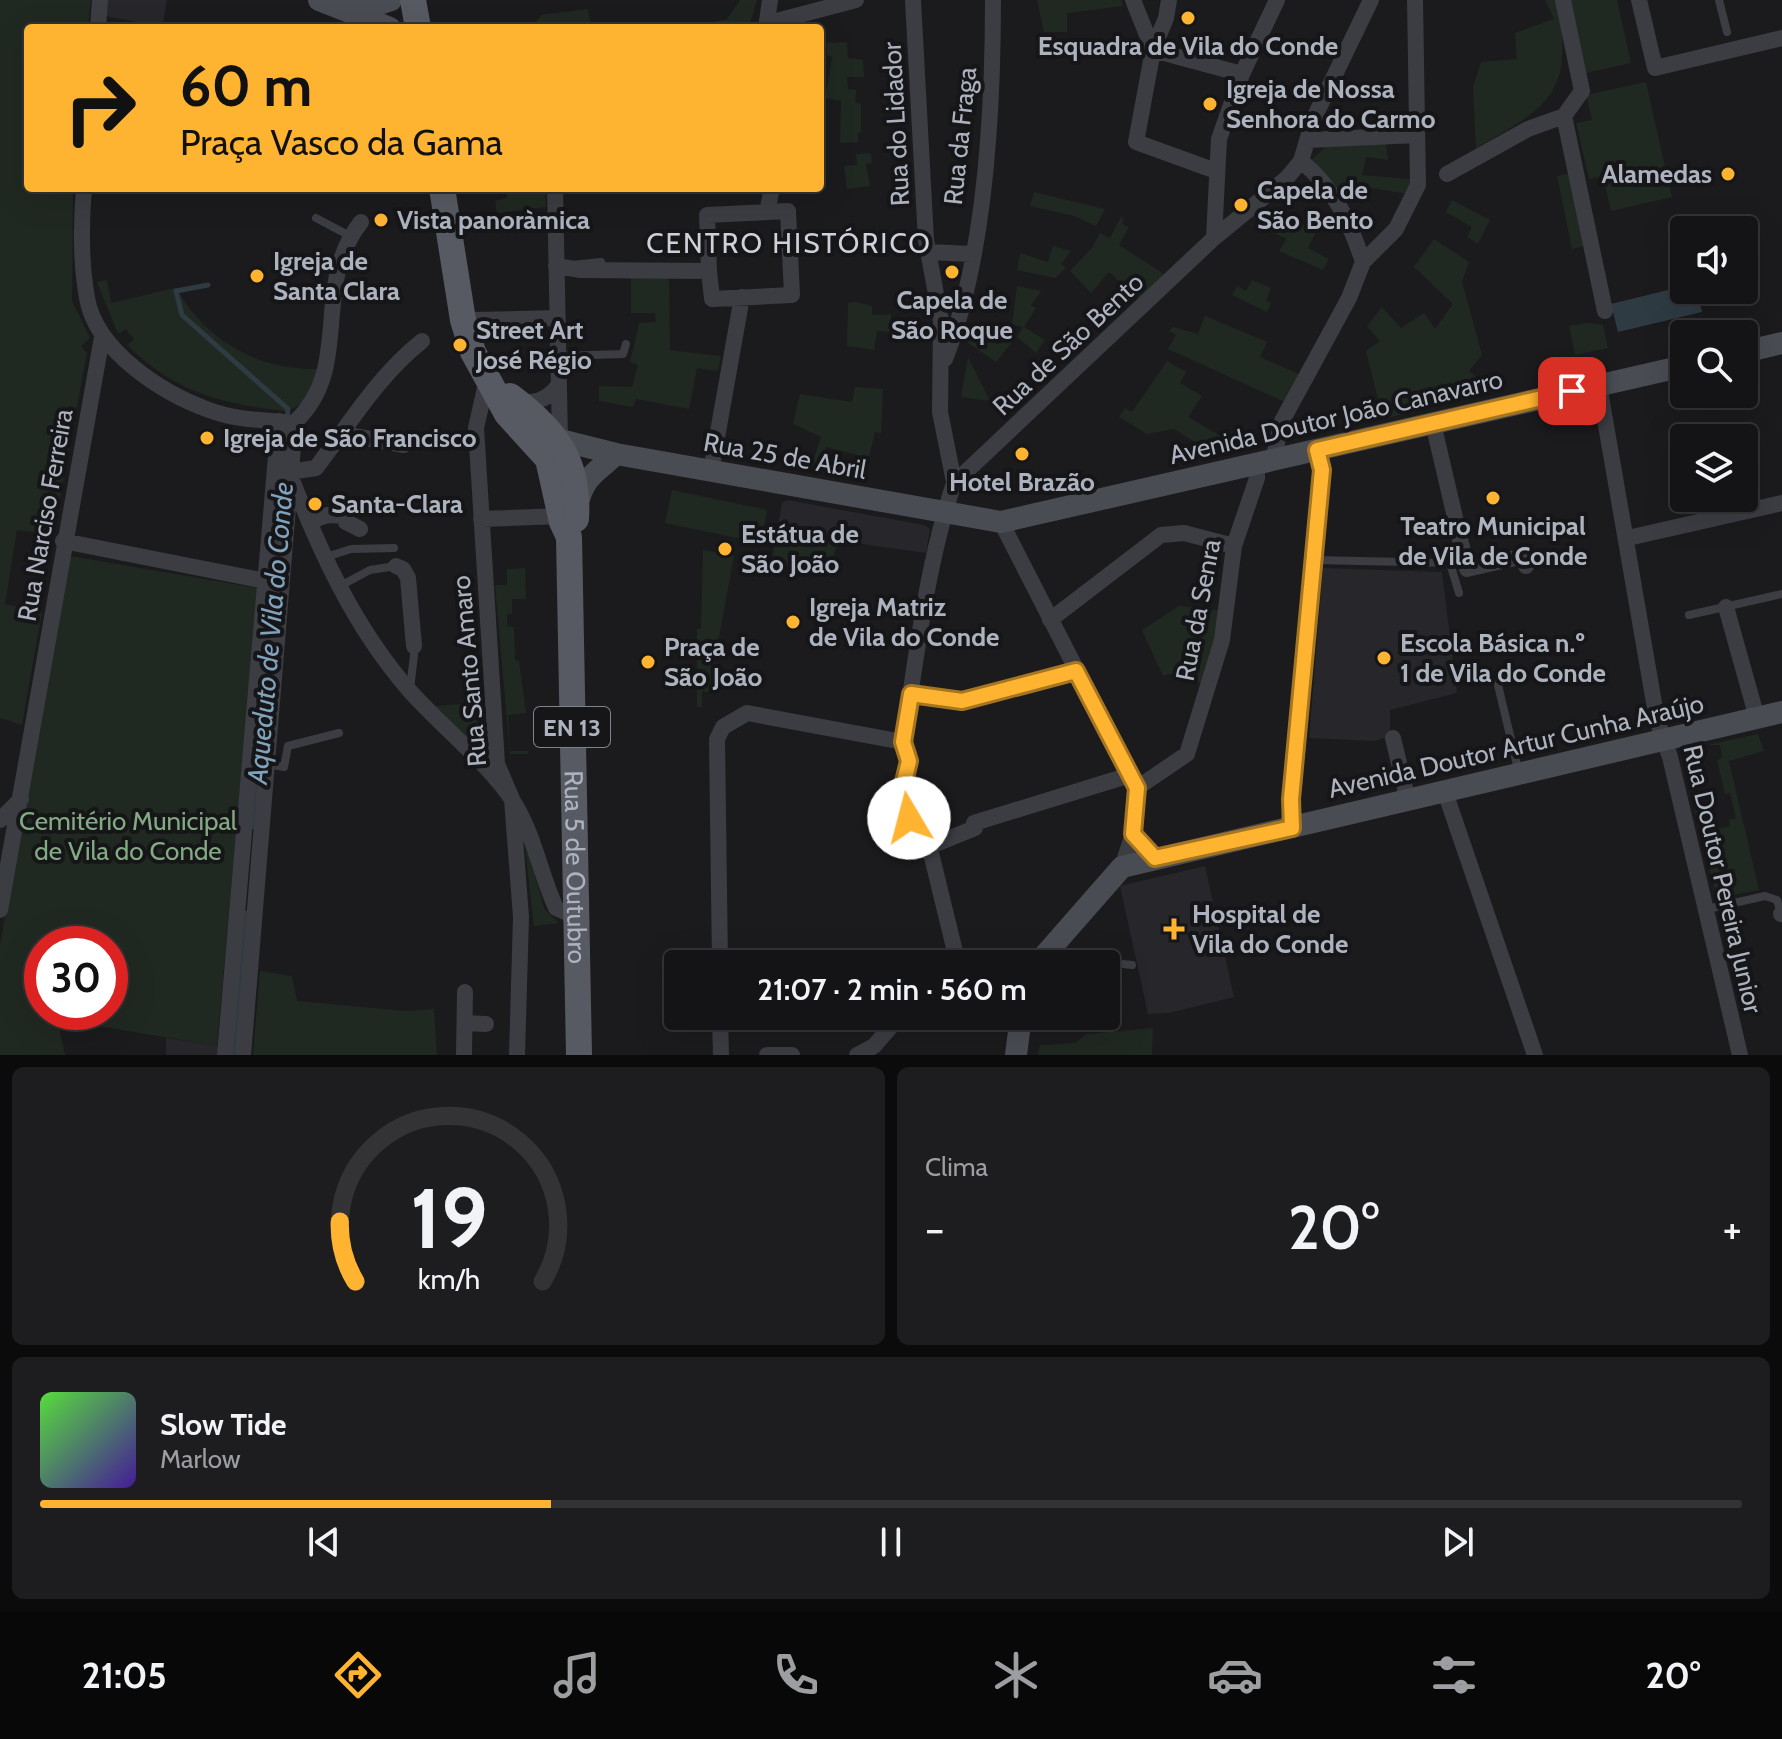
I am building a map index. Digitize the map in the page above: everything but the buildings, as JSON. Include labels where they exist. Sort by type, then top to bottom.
[{"type":"main road","points":[[443,192],[463,320],[473,352],[507,414],[555,453]]},
{"type":"main road","points":[[487,378],[518,402],[555,453]]},
{"type":"main road","name":"Rua 5 de Outubro","points":[[555,453],[569,519],[579,1055]]},
{"type":"street","points":[[98,24],[100,0]]},
{"type":"street","points":[[322,0],[400,14]]},
{"type":"street","points":[[770,0],[770,24]]},
{"type":"street","points":[[777,24],[856,0]]},
{"type":"street","name":"Rua do Lidador","points":[[913,0],[929,252],[941,321],[940,412],[954,483]]},
{"type":"street","name":"Rua da Fraga","points":[[942,368],[963,310],[972,254],[991,101],[993,0]]},
{"type":"street","points":[[1133,0],[1153,50]]},
{"type":"street","points":[[1169,0],[1166,18],[1153,50],[1136,142],[1216,171]]},
{"type":"street","points":[[1214,238],[1219,139],[1242,74],[1277,0]]},
{"type":"street","points":[[1371,0],[1313,120],[1301,161],[1328,186],[1338,202],[1363,262],[1384,244],[1413,198],[1419,170],[1415,0]]},
{"type":"street","points":[[1447,174],[1528,129],[1564,116],[1582,91],[1563,0]]},
{"type":"street","points":[[1639,0],[1655,68],[1782,38]]},
{"type":"street","points":[[1153,50],[1242,74]]},
{"type":"street","points":[[1564,116],[1605,311]]},
{"type":"street","points":[[1308,140],[1417,135]]},
{"type":"street","name":"Rua de São Bento","points":[[954,483],[1214,238],[1272,194],[1301,161]]},
{"type":"street","points":[[84,192],[87,300],[102,337],[150,380],[209,410],[286,428]]},
{"type":"street","name":"Rua 5 de Outubro","points":[[555,192],[563,266],[557,318],[555,453]]},
{"type":"street","points":[[767,212],[771,192]]},
{"type":"street","points":[[788,211],[792,295],[712,299],[707,215],[767,212],[788,211]]},
{"type":"street","points":[[225,1055],[274,582],[286,428],[315,399],[328,364],[334,277],[350,236],[361,222]]},
{"type":"street","points":[[929,252],[972,254]]},
{"type":"street","name":"Rua da Senra","points":[[928,847],[975,828],[974,823],[1134,782],[1187,754],[1222,640],[1234,546],[1257,478],[1282,421],[1349,298],[1363,262]]},
{"type":"street","points":[[563,266],[581,270],[709,271]]},
{"type":"street","points":[[711,471],[742,297]]},
{"type":"street","points":[[474,320],[557,318]]},
{"type":"street","name":"Rua Narciso Ferreira","points":[[0,910],[22,798],[63,541],[102,337]]},
{"type":"street","points":[[289,472],[316,468],[363,401],[399,359],[422,341]]},
{"type":"street","points":[[1758,349],[1782,343]]},
{"type":"street","name":"Avenida Doutor João Canavarro","points":[[1001,522],[1670,369]]},
{"type":"street","name":"Rua Santo Amaro","points":[[487,378],[476,428],[497,764],[512,799],[521,917],[517,1055]]},
{"type":"street","name":"Rua Doutor Pereira Junior","points":[[1599,385],[1628,538],[1627,562],[1657,720],[1666,740],[1740,1055]]},
{"type":"street","points":[[518,402],[536,403],[551,395],[558,386]]},
{"type":"street","points":[[1433,423],[1467,569],[1524,556],[1526,566]]},
{"type":"street","points":[[243,1055],[266,764],[274,582],[289,472],[286,428]]},
{"type":"street","points":[[342,434],[404,445]]},
{"type":"street","points":[[1292,828],[1291,799],[1322,470],[1317,450]]},
{"type":"street","name":"Rua 25 de Abril","points":[[555,453],[616,454],[1001,522]]},
{"type":"street","points":[[481,519],[569,519],[583,484],[592,472],[616,454]]},
{"type":"street","points":[[289,472],[309,522],[369,638],[414,682],[512,799],[528,829],[556,908],[576,917]]},
{"type":"street","points":[[954,483],[944,512],[927,589],[903,742],[909,761],[903,798],[914,828],[928,847],[954,950]]},
{"type":"street","points":[[954,483],[960,509],[977,518]]},
{"type":"street","points":[[1628,538],[1782,503]]},
{"type":"street","points":[[309,522],[327,515],[346,516],[346,522],[360,529]]},
{"type":"street","points":[[1001,522],[1134,782],[1133,834],[1122,867],[1048,950]]},
{"type":"street","points":[[1050,620],[1161,535],[1184,533],[1234,546]]},
{"type":"street","points":[[63,541],[274,582]]},
{"type":"street","points":[[396,566],[403,569],[408,578],[414,650]]},
{"type":"street","points":[[1726,607],[1757,718]]},
{"type":"street","name":"Avenida Doutor Artur Cunha Araújo","points":[[1122,867],[1782,712]]},
{"type":"street","points":[[720,950],[717,739],[726,724],[747,713],[903,742]]},
{"type":"street","points":[[1393,738],[1408,801]]},
{"type":"street","points":[[1445,792],[1535,1055]]},
{"type":"street","points":[[0,820],[22,798]]},
{"type":"street","points":[[1133,834],[1155,858]]},
{"type":"street","points":[[464,1055],[465,992]]},
{"type":"street","points":[[465,1023],[486,1024]]},
{"type":"street","points":[[720,1030],[721,1055]]},
{"type":"street","points":[[857,1055],[874,1046],[888,1030]]},
{"type":"street","points":[[1016,1055],[1019,1030]]},
{"type":"lane","points":[[1719,0],[1727,32]]},
{"type":"lane","points":[[316,218],[350,236]]},
{"type":"lane","points":[[563,266],[581,262],[628,263]]},
{"type":"lane","points":[[558,356],[623,354],[626,344]]},
{"type":"lane","points":[[326,557],[351,549],[394,548]]},
{"type":"lane","points":[[1313,560],[1450,563],[1459,593]]},
{"type":"lane","points":[[340,586],[370,570],[396,566]]},
{"type":"lane","points":[[1689,615],[1782,594]]},
{"type":"lane","points":[[414,650],[414,682]]},
{"type":"lane","points":[[911,694],[962,701],[1076,671]]},
{"type":"lane","points":[[1497,681],[1519,773]]},
{"type":"lane","points":[[266,764],[284,767],[288,746],[339,733]]},
{"type":"lane","points":[[1707,909],[1765,896],[1781,909]]},
{"type":"lane","points":[[1120,964],[1132,965]]},
{"type":"shaded area","points":[[106,0],[167,0],[163,24],[105,16]]},
{"type":"shaded area","points":[[1670,289],[1670,304],[1700,304],[1702,312],[1618,332],[1611,304]]},
{"type":"shaded area","points":[[787,500],[924,525],[930,529],[926,553],[855,543],[778,526],[782,503]]},
{"type":"shaded area","name":"Escola Básica n.º 1 de Vila do Conde","points":[[1323,568],[1442,572],[1457,693],[1390,710],[1390,736],[1374,741],[1309,738]]},
{"type":"shaded area","name":"Hospital de Vila do Conde","points":[[1205,866],[1234,997],[1169,1013],[1148,1014],[1120,886]]},
{"type":"shaded area","points":[[166,1038],[217,1046],[220,1055],[166,1055]]},
{"type":"green space","points":[[0,0],[91,0],[88,24],[24,24],[24,192],[73,192],[72,301],[90,338],[81,346],[87,353],[53,535],[17,530],[5,604],[42,612],[22,725],[0,718]]},
{"type":"green space","points":[[740,0],[757,0],[748,24],[705,24],[727,19]]},
{"type":"green space","points":[[1037,0],[1121,0],[1123,6],[1067,13],[1067,32],[1044,32]]},
{"type":"green space","points":[[1545,0],[1558,0],[1562,31],[1559,76],[1551,93],[1539,107],[1476,148],[1473,87],[1481,62],[1517,59],[1515,33],[1554,19]]},
{"type":"green space","points":[[1570,0],[1617,0],[1631,63],[1586,73]]},
{"type":"green space","points":[[588,9],[590,22],[539,24],[536,22],[541,15]]},
{"type":"green space","points":[[847,42],[848,58],[863,60],[864,77],[847,77],[848,89],[856,90],[855,102],[861,104],[861,132],[858,133],[858,142],[840,143],[841,101],[825,98],[832,57],[827,55],[827,43]]},
{"type":"green space","points":[[1646,82],[1672,197],[1611,211],[1603,176],[1589,179],[1576,123],[1592,120],[1586,95]]},
{"type":"green space","points":[[1386,142],[1388,160],[1366,157],[1362,175],[1411,179],[1408,194],[1358,186],[1339,193],[1311,160],[1328,145]]},
{"type":"green space","points":[[871,153],[872,163],[866,164],[870,186],[847,189],[844,166],[857,165],[856,154]]},
{"type":"green space","points":[[1571,173],[1586,246],[1572,249],[1557,176]]},
{"type":"green space","points":[[507,192],[545,192],[546,207],[497,213],[495,201],[507,198]]},
{"type":"green space","points":[[1034,192],[1105,209],[1096,226],[1074,216],[1030,206]]},
{"type":"green space","points":[[1452,200],[1490,220],[1478,244],[1467,237],[1472,227],[1446,212]]},
{"type":"green space","points":[[1261,209],[1273,220],[1291,228],[1296,219],[1315,234],[1308,248],[1329,259],[1323,270],[1279,251],[1287,239],[1265,229],[1252,217]]},
{"type":"green space","points":[[1121,217],[1124,218],[1122,224],[1129,227],[1119,245],[1164,274],[1139,300],[1109,272],[1091,293],[1070,271],[1092,248],[1100,233],[1110,238]]},
{"type":"green space","points":[[1434,239],[1469,262],[1462,281],[1482,355],[1469,371],[1494,392],[1383,419],[1366,351],[1380,341],[1367,326],[1382,307],[1401,328],[1424,313],[1435,329],[1453,304],[1414,267]]},
{"type":"green space","points":[[1053,246],[1071,251],[1061,264],[1066,268],[1055,278],[1017,270],[1020,253],[1048,262]]},
{"type":"green space","points":[[631,276],[669,277],[670,350],[721,356],[718,371],[697,368],[689,409],[636,399],[633,407],[599,401],[599,386],[632,387],[638,365],[630,362],[639,323],[656,322],[655,313],[631,313]]},
{"type":"green space","points":[[107,280],[111,303],[175,288],[206,327],[234,348],[265,362],[318,369],[303,402],[283,411],[238,404],[198,392],[162,374],[127,345],[134,339],[126,329],[118,334],[97,282]]},
{"type":"green space","points":[[1252,280],[1271,288],[1266,300],[1271,303],[1267,312],[1232,295],[1237,286],[1246,291]]},
{"type":"green space","points":[[1017,286],[1041,291],[1031,305],[1036,308],[1024,327],[1045,340],[1036,353],[1017,337],[1023,327],[1012,324]]},
{"type":"green space","points":[[848,303],[872,306],[872,315],[891,314],[891,332],[877,331],[874,350],[847,346]]},
{"type":"green space","points":[[1205,316],[1267,342],[1260,357],[1301,375],[1287,403],[1168,349],[1176,335],[1169,331],[1173,327],[1198,334]]},
{"type":"green space","points":[[1587,323],[1603,325],[1608,348],[1575,355],[1569,326]]},
{"type":"green space","points":[[966,325],[995,337],[996,344],[1012,342],[996,362],[961,338]]},
{"type":"green space","points":[[968,357],[990,401],[961,397]]},
{"type":"green space","points":[[1167,361],[1186,372],[1180,383],[1202,396],[1188,417],[1238,446],[1210,452],[1174,429],[1147,434],[1119,417],[1125,408],[1132,412]]},
{"type":"green space","points":[[855,387],[883,389],[881,433],[875,432],[869,458],[826,447],[821,472],[810,470],[821,437],[793,424],[800,394],[852,402]]},
{"type":"green space","points":[[672,490],[767,510],[761,543],[665,523]]},
{"type":"green space","points":[[778,526],[838,540],[829,575],[771,564]]},
{"type":"green space","points":[[703,550],[734,556],[709,692],[702,691],[702,707],[697,707],[697,629],[701,629]]},
{"type":"green space","name":"Cemitério Municipal de Vila do Conde","points":[[70,556],[258,588],[217,1046],[122,1030],[128,1030],[128,926],[24,926],[24,1030],[59,1030],[65,1055],[0,1055],[0,945]]},
{"type":"green space","points":[[525,568],[526,599],[512,599],[512,614],[507,614],[507,626],[514,627],[515,660],[519,661],[526,713],[508,715],[510,751],[528,751],[528,754],[510,754],[495,585],[507,585],[507,569]]},
{"type":"green space","points":[[1179,606],[1223,611],[1204,684],[1170,674],[1163,676],[1142,630]]},
{"type":"green space","points":[[473,703],[488,729],[490,760],[484,759],[436,706]]},
{"type":"green space","points":[[1758,734],[1764,751],[1729,761],[1759,890],[1717,898],[1695,811],[1699,810],[1701,816],[1708,815],[1712,830],[1730,826],[1729,820],[1736,818],[1730,793],[1725,794],[1717,760],[1722,758],[1720,745],[1707,745]]},
{"type":"green space","points":[[524,839],[545,910],[559,923],[534,926]]},
{"type":"green space","points":[[260,971],[292,976],[297,1001],[405,1011],[434,1009],[437,1055],[253,1055]]},
{"type":"green space","points":[[1153,1028],[1152,1055],[1038,1055],[1040,1045],[1075,1043],[1086,1034]]},
{"type":"waterway","name":"Aqueduto de Vila do Conde","points":[[208,285],[176,291],[182,315],[288,409],[287,420]]},
{"type":"waterway","name":"Aqueduto de Vila do Conde","points":[[279,520],[286,430]]},
{"type":"waterway","name":"Aqueduto de Vila do Conde","points":[[254,827],[273,586]]},
{"type":"waterway","name":"Aqueduto de Vila do Conde","points":[[235,1055],[247,913]]},
{"type":"place","name":"Esquadra de Vila do Conde","points":[[1188,18]]},
{"type":"place","name":"Igreja de Nossa Senhora do Carmo","points":[[1210,104]]},
{"type":"place","name":"Alamedas","points":[[1728,174]]},
{"type":"place","name":"Capela de São Bento","points":[[1241,205]]},
{"type":"place","name":"Vista panoràmica","points":[[381,220]]},
{"type":"place","name":"Capela de São Roque","points":[[952,272]]},
{"type":"place","name":"Igreja de Santa Clara","points":[[257,276]]},
{"type":"place","name":"Street Art José Régio","points":[[460,345]]},
{"type":"place","name":"Igreja de São Francisco","points":[[207,438]]},
{"type":"place","name":"Hotel Brazão","points":[[1022,454]]},
{"type":"place","name":"Teatro Municipal de Vila de Conde","points":[[1493,498]]},
{"type":"place","name":"Santa-Clara","points":[[315,504]]},
{"type":"place","name":"Estátua de São João","points":[[725,549]]},
{"type":"place","name":"Igreja Matriz de Vila do Conde","points":[[793,622]]},
{"type":"place","name":"Escola Básica n.º 1 de Vila do Conde","points":[[1384,658]]},
{"type":"place","name":"Praça de São João","points":[[648,662]]},
{"type":"place","name":"Hospital de Vila do Conde","points":[[1174,929]]},
{"type":"district","name":"CENTRO HISTÓRICO","points":[[789,243]]},
{"type":"route","points":[[909,818],[902,790],[909,761],[903,742],[911,694],[962,701],[1076,671],[1137,788],[1133,834],[1155,858],[1292,828],[1291,799],[1322,470],[1317,450],[1572,391]]}]
